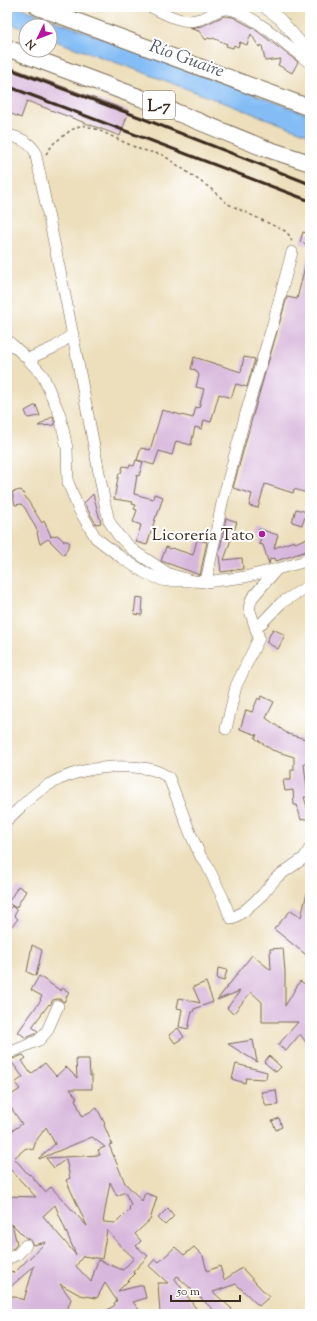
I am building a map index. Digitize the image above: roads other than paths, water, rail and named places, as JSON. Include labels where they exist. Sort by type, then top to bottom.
[{"type":"highway","points":[[38,7],[310,108]]},
{"type":"highway","name":"L-7","points":[[7,48],[141,98],[264,148],[310,163]]},
{"type":"street","points":[[151,7],[176,18],[192,21],[199,20],[225,9],[244,13],[310,63]]},
{"type":"street","points":[[264,7],[280,19],[310,53]]},
{"type":"street","points":[[7,134],[18,137],[30,144],[35,151],[73,334],[109,520],[118,535],[134,551],[169,574],[193,581]]},
{"type":"street","points":[[206,582],[222,503],[292,252]]},
{"type":"street","points":[[28,359],[55,348],[73,334]]},
{"type":"street","points":[[7,340],[28,359],[43,376],[60,415],[67,448],[68,482],[78,508],[96,538],[122,558],[147,574],[166,581],[206,582],[244,577],[310,560]]},
{"type":"street","points":[[226,729],[236,686],[259,638],[249,608],[252,598],[277,569]]},
{"type":"street","points":[[256,629],[281,603],[310,585]]},
{"type":"street","points":[[7,820],[39,792],[63,777],[88,769],[118,766],[149,768],[162,772],[169,778],[191,836],[201,857],[206,863],[223,898],[228,914],[232,919],[244,911],[262,895],[277,877],[304,858],[310,848]]},
{"type":"street","points":[[7,1054],[39,1040],[47,1031],[58,1006]]},
{"type":"street","points":[[7,1259],[18,1254],[26,1245]]},
{"type":"water","points":[[7,7],[19,7],[49,18],[18,18],[18,27],[7,22]]},
{"type":"water","points":[[58,21],[310,115],[310,135],[58,42]]},
{"type":"railway","points":[[7,68],[139,117],[310,184]]},
{"type":"railway","points":[[7,86],[310,201]]},
{"type":"place","name":"Licorería Tato","points":[[262,534]]},
{"type":"water label","name":"Río Guaire","points":[[187,58]]}]
